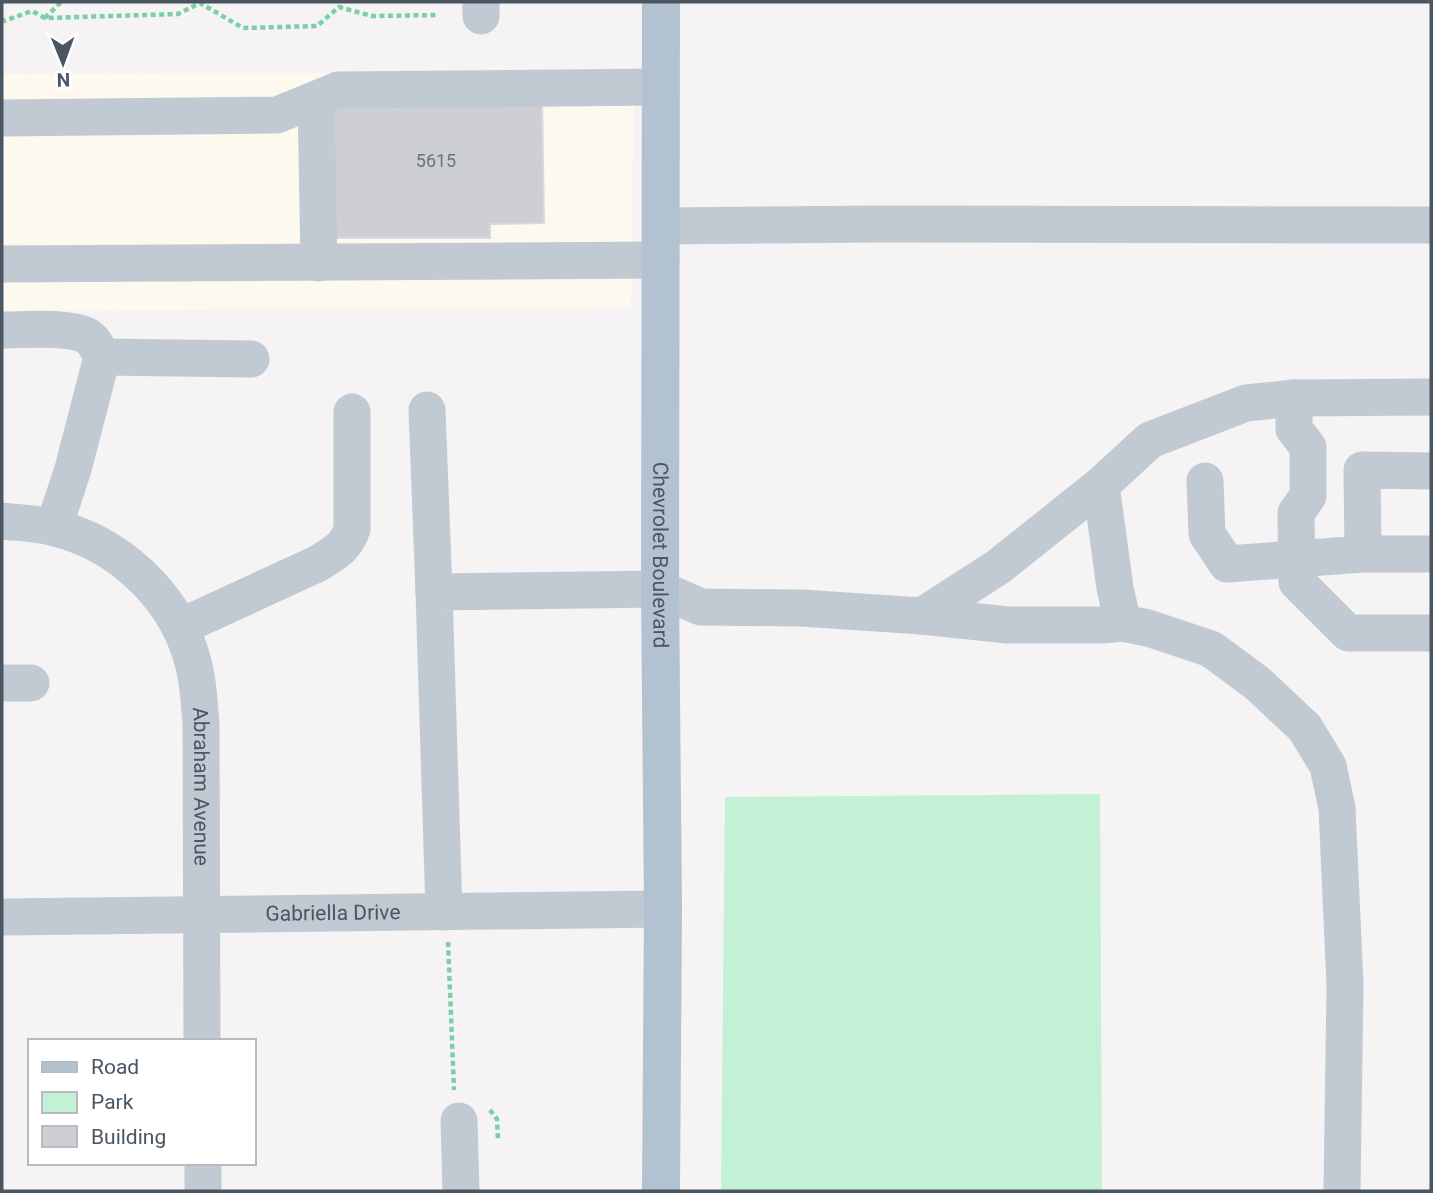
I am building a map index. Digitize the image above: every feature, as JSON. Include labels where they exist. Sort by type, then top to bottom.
[{"type":"main road","name":"Chevrolet Boulevard","points":[[661,2],[661,1191]]},
{"type":"street","points":[[2,118],[277,116],[338,90],[661,87]]},
{"type":"street","points":[[316,100],[318,263]]},
{"type":"street","points":[[2,264],[318,263],[661,243],[881,224],[1431,225]]},
{"type":"street","points":[[2,330],[63,330],[86,335],[102,357],[73,469],[54,527]]},
{"type":"street","points":[[102,357],[251,359]]},
{"type":"street","points":[[922,616],[998,567],[1101,485],[1150,440],[1246,403],[1294,413],[1431,397]]},
{"type":"street","points":[[427,410],[446,925]]},
{"type":"street","points":[[180,627],[317,564],[337,552],[348,541],[352,529],[352,412]]},
{"type":"street","points":[[1294,413],[1308,447],[1308,496],[1296,513],[1297,582],[1348,633],[1431,633]]},
{"type":"street","points":[[1363,554],[1362,471],[1431,471]]},
{"type":"street","points":[[1205,481],[1207,534],[1227,564],[1363,554],[1431,554]]},
{"type":"street","points":[[1101,485],[1115,588],[1123,623]]},
{"type":"street","name":"Abraham Avenue","points":[[2,521],[54,527],[94,542],[120,558],[159,594],[180,627],[198,684],[201,723],[202,1039]]},
{"type":"street","points":[[434,592],[660,589],[701,607],[801,608],[1007,625],[1123,623],[1148,628],[1211,649],[1257,683],[1305,728],[1328,766],[1337,808],[1345,985],[1342,1191]]},
{"type":"street","name":"Gabriella Drive","points":[[2,917],[201,915],[446,925],[663,909]]},
{"type":"street","points":[[461,1191],[469,1105]]},
{"type":"street","points":[[203,1165],[203,1191]]},
{"type":"path","points":[[45,18],[61,2]]},
{"type":"path","points":[[2,19],[4,21],[32,11],[45,18],[178,14],[200,2],[243,28],[317,26],[339,4],[372,16],[438,15]]},
{"type":"path","points":[[446,925],[454,1090],[469,1105],[497,1119],[498,1140]]},
{"type":"shaded area","points":[[634,72],[631,307],[2,311],[2,74]]},
{"type":"green space","points":[[1100,794],[1102,1191],[721,1191],[725,797]]},
{"type":"building","points":[[542,98],[544,223],[490,224],[490,238],[330,238],[330,100]]}]
